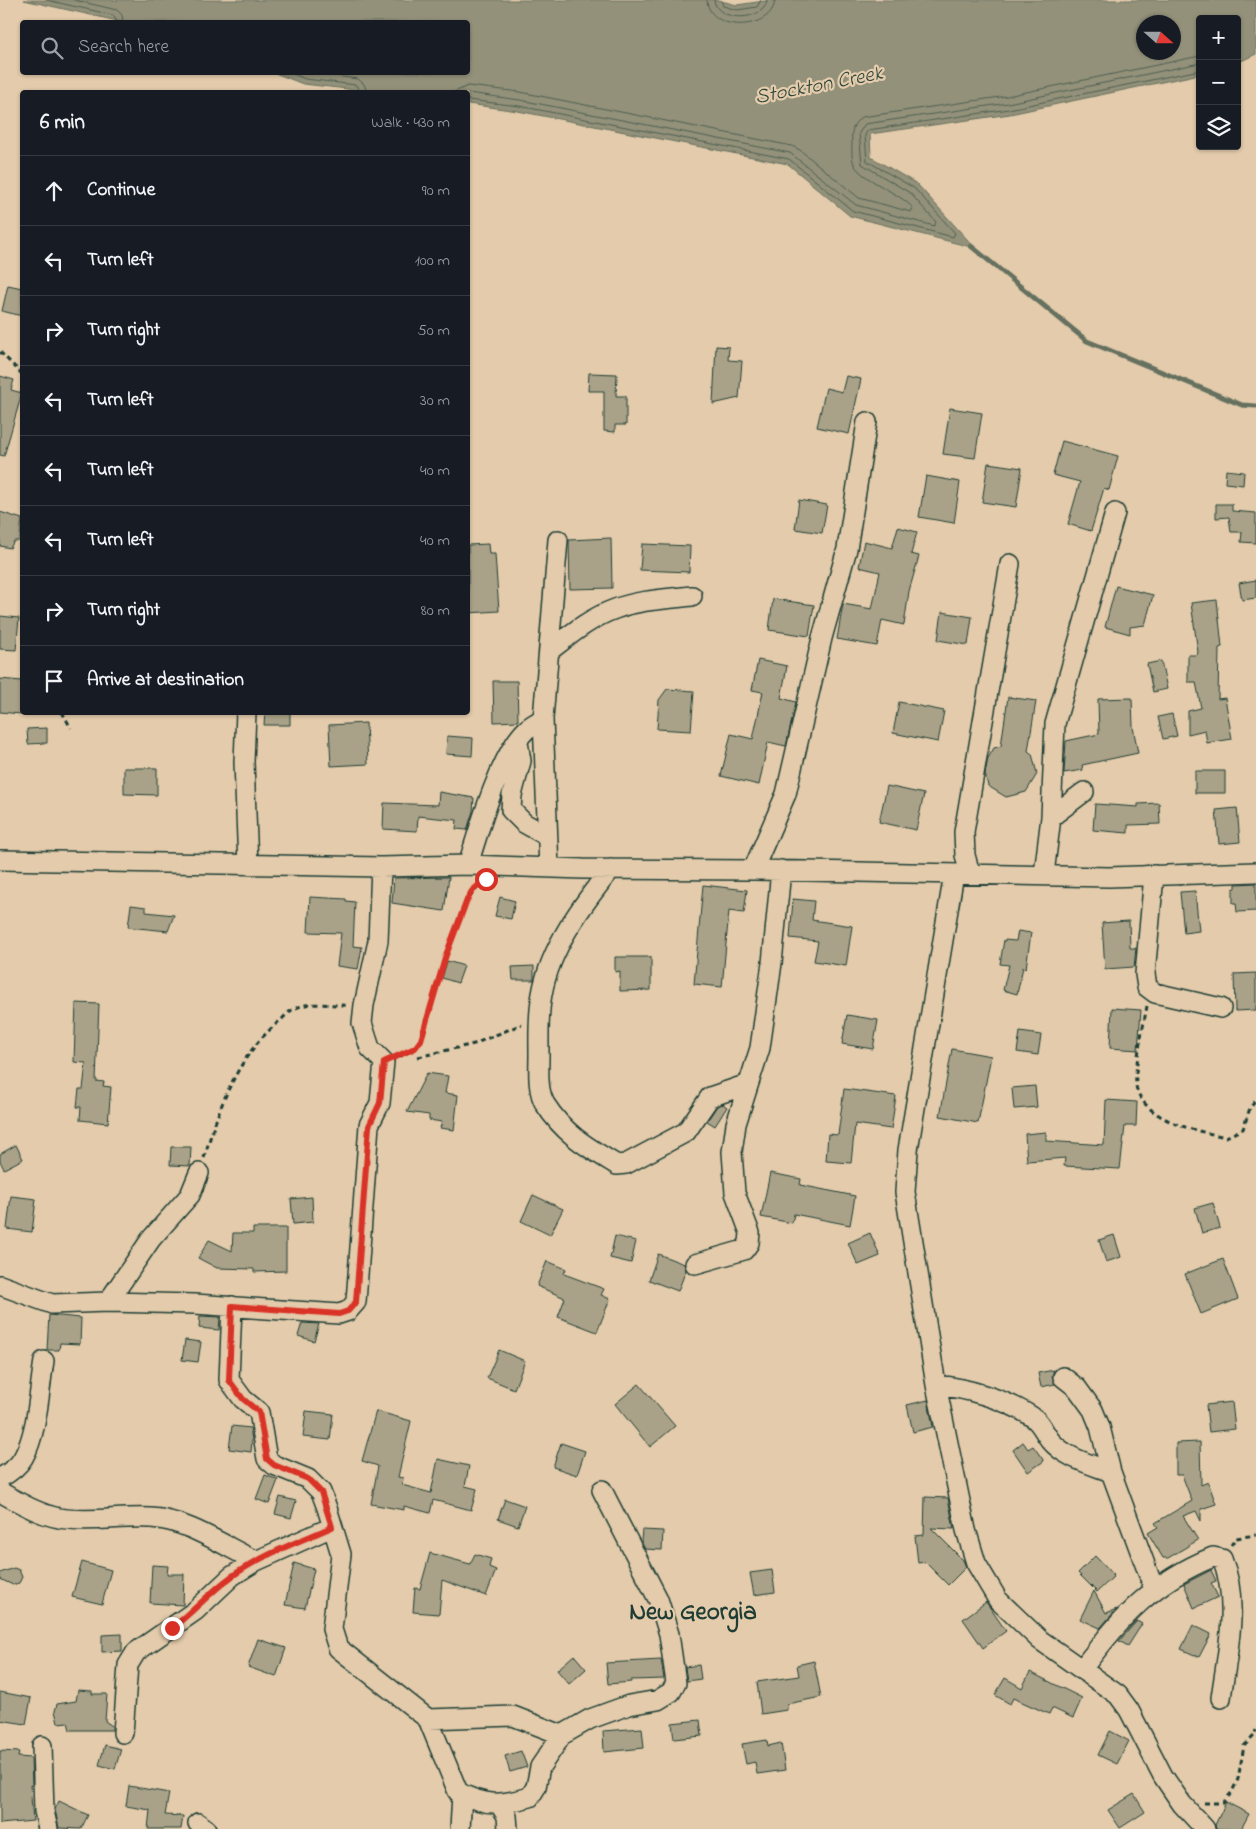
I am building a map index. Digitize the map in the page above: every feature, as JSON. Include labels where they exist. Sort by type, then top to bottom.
[{"type":"street","points":[[753,870],[788,786],[822,638],[847,549],[867,422]]},
{"type":"street","points":[[1044,874],[1051,817],[1056,724],[1070,668],[1115,513]]},
{"type":"street","points":[[549,868],[543,719],[558,540]]},
{"type":"street","points":[[1010,564],[964,832],[965,855],[962,874],[934,984],[905,1174],[905,1192],[936,1386],[966,1530],[976,1562],[998,1600],[1040,1640],[1112,1689],[1124,1702],[1163,1776],[1182,1804],[1205,1829]]},
{"type":"street","points":[[549,651],[586,623],[615,609],[637,602],[692,596]]},
{"type":"street","points":[[246,715],[244,762],[248,865]]},
{"type":"street","points":[[468,865],[485,810],[518,742],[526,730],[543,719]]},
{"type":"street","points":[[518,742],[521,761],[512,795],[511,810],[524,822],[547,836]]},
{"type":"street","points":[[1051,817],[1084,792]]},
{"type":"street","points":[[0,860],[381,867],[468,865],[611,869],[1044,874],[1109,877],[1154,876],[1145,974],[1149,990],[1220,1008]]},
{"type":"street","points":[[0,1285],[52,1304],[108,1302],[232,1306],[339,1314],[348,1311],[356,1302],[369,1126],[380,1103],[384,1062],[370,1048],[362,1023],[378,941],[381,867]]},
{"type":"street","points":[[611,869],[579,912],[562,941],[546,978],[539,1012],[539,1081],[544,1102],[568,1134],[617,1165],[626,1164],[640,1158],[659,1145],[686,1132],[710,1097],[748,1084]]},
{"type":"street","points":[[695,1264],[744,1250],[749,1243],[750,1233],[735,1193],[732,1152],[736,1124],[760,1048],[767,1006],[781,870]]},
{"type":"street","points":[[1109,877],[1256,872]]},
{"type":"street","points":[[108,1302],[151,1239],[190,1195],[199,1173]]},
{"type":"street","points":[[232,1306],[229,1380],[239,1394],[259,1412],[267,1459],[274,1465],[308,1479],[321,1492],[341,1554],[332,1629],[338,1648],[428,1718],[458,1792],[462,1794],[500,1805],[530,1797],[536,1787],[540,1768],[562,1735],[590,1720],[629,1705],[658,1700],[671,1692],[676,1683],[671,1643],[658,1599],[602,1490]]},
{"type":"street","points":[[0,1478],[11,1471],[23,1458],[34,1420],[44,1361]]},
{"type":"street","points":[[1063,1377],[1077,1388],[1093,1410],[1100,1427],[1111,1472],[1154,1589]]},
{"type":"street","points":[[936,1386],[958,1387],[972,1391],[1030,1416],[1042,1425],[1050,1440],[1072,1457],[1111,1472]]},
{"type":"street","points":[[0,1492],[30,1508],[60,1518],[152,1518],[169,1522],[192,1530],[256,1561]]},
{"type":"street","points":[[123,1733],[128,1665],[136,1652],[195,1611],[232,1576],[256,1561],[332,1527]]},
{"type":"street","points":[[1082,1669],[1130,1610],[1154,1589],[1213,1557],[1222,1559],[1226,1569],[1232,1614],[1221,1698]]},
{"type":"street","points":[[428,1718],[513,1716],[562,1735]]},
{"type":"street","points":[[42,1746],[44,1811],[48,1829]]},
{"type":"street","points":[[460,1829],[462,1794]]},
{"type":"street","points":[[500,1805],[507,1816],[508,1829]]},
{"type":"path","points":[[0,352],[20,372]]},
{"type":"path","points":[[64,715],[71,728]]},
{"type":"path","points":[[384,1062],[415,1048],[421,1040],[446,955],[467,900],[472,891],[486,879]]},
{"type":"path","points":[[1149,990],[1137,1068],[1136,1089],[1144,1103],[1170,1122],[1226,1138],[1243,1129],[1250,1108],[1256,1100]]},
{"type":"path","points":[[199,1173],[219,1112],[239,1068],[249,1052],[274,1025],[295,1008],[364,1005]]},
{"type":"path","points":[[418,1057],[474,1044],[500,1035],[524,1023],[539,1012]]},
{"type":"path","points":[[1222,1559],[1236,1538],[1256,1535]]},
{"type":"path","points":[[1182,1804],[1223,1803],[1232,1792],[1238,1780],[1244,1746],[1254,1736],[1256,1730]]},
{"type":"water","name":"Stockton Creek","points":[[24,0],[717,0],[737,5],[771,0],[1256,0],[1256,54],[1241,61],[1241,15],[1196,15],[1196,75],[1010,114],[870,134],[871,157],[917,184],[975,248],[850,216],[788,164],[518,111],[470,104],[470,90],[356,90],[303,84],[280,75],[470,75],[470,20],[113,20]]},
{"type":"building","points":[[8,285],[20,288],[20,316],[2,311]]},
{"type":"building","points":[[716,346],[729,347],[728,360],[742,361],[739,398],[713,404]]},
{"type":"building","points":[[589,373],[617,374],[616,396],[626,396],[626,425],[615,425],[615,432],[604,431],[604,391],[588,391]]},
{"type":"building","points":[[0,376],[14,380],[11,390],[20,392],[20,400],[4,456],[0,455]]},
{"type":"building","points":[[846,376],[861,379],[849,434],[817,427],[826,388],[842,392]]},
{"type":"building","points":[[950,408],[982,413],[975,458],[943,454]]},
{"type":"building","points":[[1062,441],[1118,456],[1109,490],[1104,488],[1091,531],[1068,524],[1080,482],[1053,475]]},
{"type":"building","points":[[988,463],[1022,468],[1016,507],[982,502]]},
{"type":"building","points":[[1226,470],[1244,472],[1243,485],[1225,483]]},
{"type":"building","points":[[926,476],[960,482],[954,523],[919,517]]},
{"type":"building","points":[[799,500],[827,505],[822,533],[795,529]]},
{"type":"building","points":[[1216,504],[1232,504],[1232,511],[1256,513],[1256,543],[1241,542],[1242,532],[1231,532],[1229,517],[1216,518]]},
{"type":"building","points":[[0,512],[20,518],[20,541],[14,541],[10,548],[0,546]]},
{"type":"building","points":[[898,527],[917,532],[911,554],[919,556],[909,591],[904,625],[882,620],[877,646],[837,639],[843,604],[872,609],[880,572],[859,567],[864,541],[892,548]]},
{"type":"building","points":[[611,538],[612,588],[570,589],[569,540]]},
{"type":"building","points":[[488,544],[489,554],[495,554],[499,611],[470,613],[470,545]]},
{"type":"building","points":[[642,544],[690,546],[689,572],[640,570]]},
{"type":"building","points":[[1256,580],[1256,598],[1242,600],[1239,583]]},
{"type":"building","points":[[1116,586],[1153,595],[1145,625],[1130,627],[1130,634],[1105,627]]},
{"type":"building","points":[[773,599],[814,605],[809,636],[769,630]]},
{"type":"building","points":[[1217,600],[1222,647],[1219,648],[1218,699],[1225,698],[1232,739],[1207,743],[1205,730],[1188,734],[1188,711],[1201,708],[1196,682],[1188,682],[1188,655],[1197,655],[1198,652],[1191,603]]},
{"type":"building","points":[[942,612],[972,617],[968,645],[938,640]]},
{"type":"building","points":[[0,616],[19,618],[16,650],[0,649]]},
{"type":"building","points":[[758,660],[787,666],[781,698],[796,702],[786,746],[768,742],[759,785],[721,776],[731,734],[753,739],[763,692],[752,690]]},
{"type":"building","points":[[1161,661],[1167,689],[1153,692],[1147,664]]},
{"type":"building","points":[[0,679],[20,681],[20,714],[0,712]]},
{"type":"building","points":[[493,681],[517,681],[518,721],[494,722]]},
{"type":"building","points":[[667,689],[694,691],[691,731],[657,729],[659,700]]},
{"type":"building","points":[[1008,697],[1036,701],[1028,751],[1032,754],[1037,774],[1026,792],[1006,797],[988,786],[985,774],[988,758],[994,748],[1001,746]]},
{"type":"building","points":[[1132,698],[1133,727],[1138,753],[1082,765],[1083,770],[1064,773],[1066,741],[1099,734],[1098,699]]},
{"type":"building","points":[[899,702],[944,711],[938,742],[893,733]]},
{"type":"building","points":[[1172,714],[1177,736],[1163,739],[1158,717]]},
{"type":"building","points":[[265,715],[290,715],[290,725],[264,725]]},
{"type":"building","points":[[366,723],[368,764],[331,766],[329,725]]},
{"type":"building","points":[[47,728],[47,743],[28,744],[27,729]]},
{"type":"building","points":[[447,736],[473,738],[472,756],[446,754]]},
{"type":"building","points":[[124,768],[157,768],[157,795],[124,794]]},
{"type":"building","points":[[1195,771],[1225,771],[1225,793],[1195,793]]},
{"type":"building","points":[[887,786],[924,794],[916,830],[879,822]]},
{"type":"building","points":[[439,792],[474,798],[473,811],[467,830],[456,829],[457,820],[418,816],[417,831],[383,829],[384,803],[438,805]]},
{"type":"building","points":[[1159,803],[1160,824],[1128,825],[1128,833],[1093,830],[1095,804],[1138,807],[1138,804]]},
{"type":"building","points":[[1237,808],[1240,842],[1219,844],[1216,810]]},
{"type":"building","points":[[449,877],[444,911],[392,903],[394,878]]},
{"type":"building","points":[[1256,883],[1256,911],[1237,912],[1236,903],[1233,903],[1233,889],[1236,888],[1236,884]]},
{"type":"building","points":[[703,885],[747,890],[744,913],[729,911],[722,987],[694,984]]},
{"type":"building","points":[[1195,891],[1199,931],[1184,933],[1180,892]]},
{"type":"building","points":[[310,897],[346,899],[346,901],[355,902],[353,946],[362,947],[358,969],[337,966],[341,933],[308,932]]},
{"type":"building","points":[[500,897],[515,901],[511,919],[495,916]]},
{"type":"building","points":[[793,899],[814,901],[812,920],[852,926],[846,966],[814,961],[818,941],[790,938]]},
{"type":"building","points":[[131,905],[146,907],[146,912],[174,915],[168,931],[128,927]]},
{"type":"building","points":[[1129,921],[1130,948],[1136,948],[1134,967],[1105,969],[1102,923]]},
{"type":"building","points":[[1018,931],[1031,933],[1026,968],[1023,967],[1017,994],[1003,990],[1009,965],[1000,964],[1004,940],[1016,941]]},
{"type":"building","points":[[615,957],[651,957],[651,990],[620,991],[620,971],[615,972]]},
{"type":"building","points":[[447,961],[464,966],[458,983],[442,978]]},
{"type":"building","points":[[534,966],[534,980],[513,980],[512,967]]},
{"type":"building","points":[[1256,973],[1256,1010],[1235,1011],[1234,974]]},
{"type":"building","points":[[76,1003],[99,1004],[96,1081],[104,1082],[103,1086],[111,1087],[108,1123],[80,1120],[81,1107],[77,1107],[79,1089],[83,1089],[86,1063],[74,1062]]},
{"type":"building","points":[[1112,1008],[1141,1010],[1138,1050],[1110,1048]]},
{"type":"building","points":[[847,1015],[878,1020],[873,1049],[842,1044]]},
{"type":"building","points":[[1020,1032],[1041,1035],[1038,1055],[1017,1052]]},
{"type":"building","points":[[952,1049],[991,1056],[978,1123],[940,1116]]},
{"type":"building","points":[[427,1073],[448,1076],[445,1093],[458,1095],[454,1130],[440,1128],[442,1122],[429,1120],[429,1115],[407,1112]]},
{"type":"building","points":[[1035,1086],[1037,1107],[1014,1109],[1012,1088]]},
{"type":"building","points":[[844,1089],[896,1096],[891,1129],[855,1124],[851,1163],[826,1161],[828,1134],[838,1135]]},
{"type":"building","points":[[1106,1100],[1137,1102],[1136,1126],[1125,1126],[1120,1169],[1064,1166],[1065,1158],[1027,1161],[1025,1134],[1046,1132],[1046,1141],[1104,1145]]},
{"type":"building","points":[[723,1104],[727,1107],[715,1126],[707,1121],[717,1106]]},
{"type":"building","points":[[16,1145],[23,1159],[4,1169],[0,1161],[0,1154]]},
{"type":"building","points":[[171,1147],[191,1147],[190,1166],[170,1165]]},
{"type":"building","points":[[770,1173],[801,1179],[800,1185],[855,1196],[850,1225],[794,1214],[792,1223],[761,1217]]},
{"type":"building","points":[[533,1195],[563,1209],[550,1235],[521,1221]]},
{"type":"building","points":[[11,1196],[36,1199],[32,1232],[7,1229]]},
{"type":"building","points":[[312,1197],[313,1222],[293,1224],[291,1199]]},
{"type":"building","points":[[1213,1203],[1220,1228],[1202,1233],[1195,1208]]},
{"type":"building","points":[[253,1228],[286,1228],[286,1271],[254,1272],[254,1269],[217,1268],[198,1258],[209,1240],[232,1251],[233,1233],[253,1233]]},
{"type":"building","points":[[870,1233],[880,1256],[858,1265],[848,1243]]},
{"type":"building","points":[[1114,1235],[1121,1257],[1106,1262],[1099,1240]]},
{"type":"building","points":[[615,1236],[636,1241],[631,1263],[610,1258]]},
{"type":"building","points":[[658,1254],[684,1264],[686,1270],[678,1291],[649,1280]]},
{"type":"building","points":[[1223,1259],[1238,1299],[1201,1314],[1185,1274]]},
{"type":"building","points":[[547,1261],[566,1269],[564,1274],[604,1289],[601,1295],[610,1299],[597,1332],[558,1317],[565,1298],[537,1286]]},
{"type":"building","points":[[49,1315],[81,1318],[80,1344],[60,1343],[59,1350],[47,1350]]},
{"type":"building","points":[[200,1316],[220,1317],[219,1330],[199,1328]]},
{"type":"building","points":[[302,1323],[319,1324],[314,1341],[298,1336]]},
{"type":"building","points":[[185,1340],[201,1342],[198,1362],[182,1360]]},
{"type":"building","points":[[499,1350],[525,1361],[514,1389],[487,1378]]},
{"type":"building","points":[[1054,1370],[1052,1376],[1055,1384],[1041,1387],[1038,1373]]},
{"type":"building","points":[[639,1384],[675,1426],[650,1447],[615,1404]]},
{"type":"building","points":[[928,1400],[933,1427],[913,1432],[907,1405]]},
{"type":"building","points":[[1232,1402],[1235,1429],[1209,1432],[1206,1405]]},
{"type":"building","points":[[306,1411],[333,1414],[330,1440],[303,1437]]},
{"type":"building","points":[[376,1411],[411,1421],[398,1477],[403,1478],[402,1485],[431,1493],[438,1459],[469,1466],[465,1486],[477,1489],[471,1510],[433,1500],[430,1513],[404,1506],[404,1510],[371,1504],[378,1466],[362,1461]]},
{"type":"building","points":[[232,1426],[250,1428],[251,1452],[229,1449]]},
{"type":"building","points":[[1023,1442],[1028,1449],[1033,1446],[1044,1461],[1028,1472],[1013,1450]]},
{"type":"building","points":[[1200,1442],[1201,1485],[1208,1482],[1216,1504],[1201,1509],[1201,1521],[1196,1511],[1183,1516],[1198,1540],[1168,1558],[1163,1558],[1148,1533],[1158,1527],[1155,1523],[1192,1501],[1182,1475],[1176,1475],[1176,1443]]},
{"type":"building","points":[[561,1443],[585,1451],[577,1475],[553,1467]]},
{"type":"building","points":[[265,1475],[278,1480],[269,1504],[256,1499]]},
{"type":"building","points":[[280,1497],[296,1501],[291,1518],[275,1514]]},
{"type":"building","points":[[925,1497],[948,1498],[954,1529],[931,1528],[963,1560],[966,1567],[948,1585],[925,1562],[918,1563],[915,1536],[924,1535]]},
{"type":"building","points":[[505,1499],[525,1506],[518,1526],[498,1519]]},
{"type":"building","points":[[642,1530],[663,1531],[662,1550],[645,1549],[641,1541]]},
{"type":"building","points":[[430,1553],[470,1564],[475,1554],[491,1559],[489,1567],[496,1570],[486,1596],[442,1580],[439,1614],[413,1612],[415,1588],[420,1589]]},
{"type":"building","points":[[1095,1556],[1114,1576],[1097,1592],[1078,1573]]},
{"type":"building","points":[[82,1562],[111,1570],[102,1604],[72,1597]]},
{"type":"building","points":[[294,1563],[314,1569],[305,1608],[285,1605]]},
{"type":"building","points":[[152,1565],[168,1566],[167,1574],[184,1574],[183,1605],[150,1603]]},
{"type":"building","points":[[14,1568],[19,1570],[22,1577],[19,1583],[13,1585],[0,1579],[0,1573]]},
{"type":"building","points":[[772,1570],[775,1592],[754,1595],[750,1573]]},
{"type":"building","points":[[1211,1570],[1216,1581],[1211,1583],[1218,1597],[1194,1608],[1184,1584]]},
{"type":"building","points":[[1094,1591],[1106,1613],[1117,1609],[1100,1628],[1080,1619]]},
{"type":"building","points":[[986,1602],[1006,1631],[983,1648],[963,1619]]},
{"type":"building","points":[[1137,1621],[1142,1624],[1128,1646],[1119,1641]]},
{"type":"building","points":[[1193,1625],[1211,1634],[1199,1657],[1181,1649]]},
{"type":"building","points":[[122,1634],[122,1651],[102,1652],[102,1635]]},
{"type":"building","points":[[258,1639],[286,1648],[276,1677],[248,1667]]},
{"type":"building","points":[[574,1655],[586,1669],[569,1684],[557,1670]]},
{"type":"building","points":[[661,1660],[664,1679],[631,1680],[631,1682],[608,1684],[606,1663]]},
{"type":"building","points":[[814,1661],[821,1697],[787,1704],[787,1710],[761,1714],[757,1682],[799,1676],[797,1665]]},
{"type":"building","points":[[699,1665],[701,1679],[687,1681],[685,1667]]},
{"type":"building","points":[[1030,1672],[1082,1698],[1073,1718],[1052,1708],[1049,1714],[1013,1698],[1010,1704],[995,1695],[1005,1678],[1022,1688]]},
{"type":"building","points":[[78,1690],[92,1691],[92,1694],[107,1694],[105,1721],[112,1726],[112,1730],[70,1730],[68,1722],[58,1723],[55,1711],[57,1704],[76,1701]]},
{"type":"building","points":[[0,1692],[31,1698],[26,1724],[0,1720]]},
{"type":"building","points":[[700,1720],[702,1736],[674,1739],[672,1723]]},
{"type":"building","points":[[642,1728],[644,1748],[604,1752],[603,1731]]},
{"type":"building","points":[[1110,1731],[1129,1741],[1117,1764],[1098,1755]]},
{"type":"building","points":[[767,1740],[768,1746],[781,1743],[785,1770],[757,1774],[755,1762],[746,1764],[742,1744]]},
{"type":"building","points":[[105,1745],[121,1749],[115,1769],[99,1765]]},
{"type":"building","points":[[0,1751],[19,1752],[18,1757],[31,1758],[32,1786],[30,1785],[33,1821],[0,1824]]},
{"type":"building","points":[[521,1751],[527,1767],[510,1772],[505,1756]]},
{"type":"building","points":[[129,1786],[169,1793],[165,1815],[183,1816],[181,1829],[148,1829],[150,1810],[126,1806]]},
{"type":"building","points":[[1134,1794],[1145,1812],[1120,1828],[1108,1810]]},
{"type":"building","points":[[59,1801],[88,1815],[81,1829],[59,1828],[55,1810]]},
{"type":"building","points":[[1226,1802],[1249,1814],[1241,1829],[1216,1829],[1215,1825]]},
{"type":"waterway","points":[[971,246],[1087,341],[1242,405],[1256,406]]},
{"type":"district","name":"New Georgia","points":[[693,1613]]},
{"type":"route","points":[[172,1628],[195,1611],[232,1576],[256,1561],[332,1527],[321,1492],[308,1479],[274,1465],[267,1459],[259,1412],[243,1399],[229,1380],[228,1359],[232,1306],[339,1314],[348,1311],[356,1302],[369,1122],[380,1103],[384,1062],[415,1048],[421,1040],[446,955],[467,900],[472,891],[486,879]]}]
